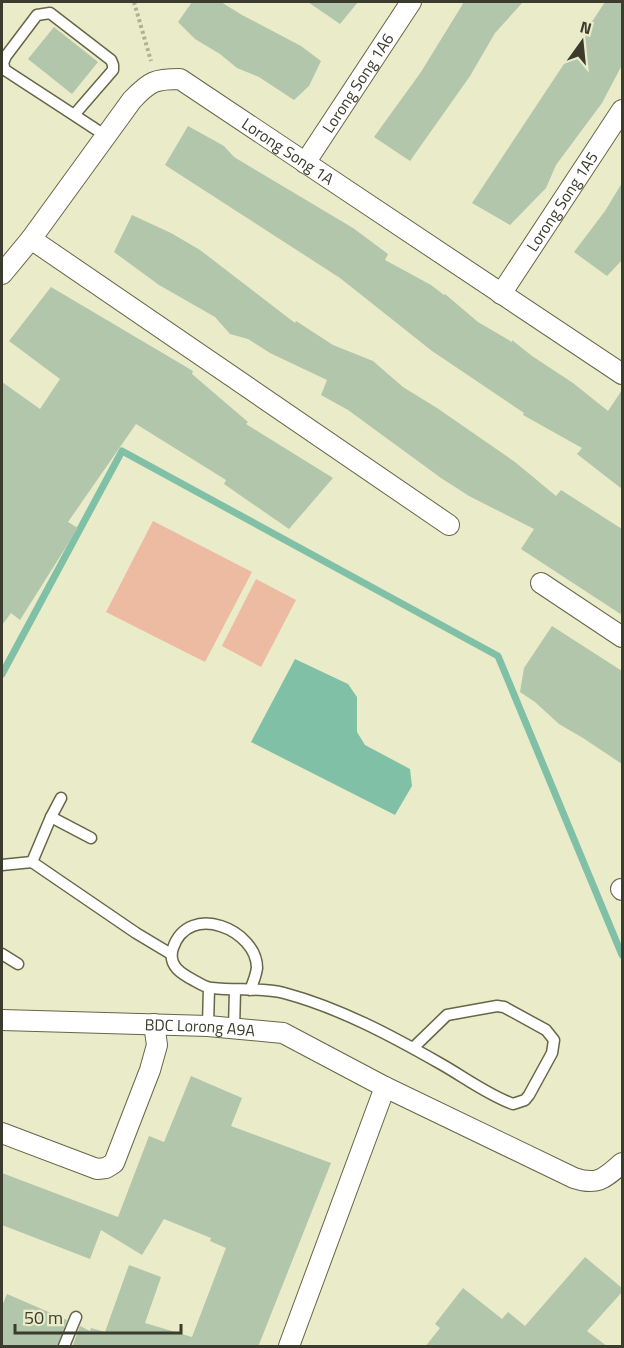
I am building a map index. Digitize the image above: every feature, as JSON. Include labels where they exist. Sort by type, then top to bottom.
[{"type":"street","name":"Lorong Song 1A6","points":[[305,163],[411,2]]},
{"type":"street","name":"Lorong Song 1A","points":[[156,81],[180,79],[622,374]]},
{"type":"street","points":[[2,274],[106,136],[146,86],[156,81]]},
{"type":"street","name":"Lorong Song 1A5","points":[[501,294],[622,110]]},
{"type":"street","points":[[31,238],[449,525]]},
{"type":"street","points":[[541,583],[622,637]]},
{"type":"street","name":"BDC Lorong A9A","points":[[2,1020],[208,1026],[283,1033],[385,1087],[584,1182],[603,1179],[622,1162]]},
{"type":"street","points":[[2,1133],[97,1168],[106,1168],[114,1162],[150,1070],[157,1045],[154,1024]]},
{"type":"street","points":[[290,1347],[385,1087]]},
{"type":"lane","points":[[74,115],[113,70],[113,65],[111,60],[50,13],[44,12],[37,15],[6,56],[3,63],[5,70],[106,136]]},
{"type":"lane","points":[[32,862],[61,798]]},
{"type":"lane","points":[[51,817],[91,838]]},
{"type":"lane","points":[[2,865],[32,862],[136,933],[171,954]]},
{"type":"lane","points":[[250,990],[257,967],[247,944],[237,935],[214,924],[196,924],[183,931],[171,954],[172,964],[181,973],[209,988],[235,990],[250,990],[274,990],[309,1000],[381,1031],[513,1104],[525,1100],[530,1095],[552,1053],[554,1040],[546,1030],[504,1006],[496,1006],[447,1015],[413,1048]]},
{"type":"lane","points":[[2,954],[18,964]]},
{"type":"lane","points":[[208,1026],[209,988]]},
{"type":"lane","points":[[234,1029],[235,990]]},
{"type":"lane","points":[[64,1347],[76,1317]]},
{"type":"path","points":[[134,2],[156,81]]},
{"type":"shaded area","points":[[153,521],[252,572],[205,662],[106,612]]},
{"type":"shaded area","points":[[256,579],[296,600],[261,667],[222,646]]},
{"type":"shaded area","points":[[295,659],[348,684],[357,697],[357,732],[365,745],[410,769],[412,786],[395,815],[251,742]]},
{"type":"building","points":[[192,2],[221,2],[301,46],[321,61],[309,86],[294,100],[259,77],[237,68],[220,54],[195,39],[178,22]]},
{"type":"building","points":[[308,2],[358,2],[340,24]]},
{"type":"building","points":[[464,2],[523,2],[495,33],[470,76],[410,161],[374,137],[421,72]]},
{"type":"building","points":[[605,2],[622,2],[622,65],[602,103],[556,165],[546,188],[510,225],[472,203]]},
{"type":"building","points":[[54,27],[98,62],[72,94],[28,59]]},
{"type":"building","points":[[188,126],[224,146],[234,157],[353,228],[388,254],[385,260],[445,294],[478,322],[512,342],[512,340],[608,411],[622,390],[622,489],[577,454],[582,448],[523,415],[524,413],[432,351],[340,278],[165,165]]},
{"type":"building","points":[[622,183],[622,260],[607,276],[574,252],[605,211]]},
{"type":"building","points":[[132,215],[171,233],[200,250],[295,323],[296,321],[333,345],[373,361],[403,387],[515,462],[556,496],[561,490],[622,529],[622,615],[521,549],[534,529],[469,496],[348,410],[321,395],[327,380],[270,353],[248,339],[230,334],[215,317],[159,285],[114,252]]},
{"type":"building","points":[[51,287],[193,371],[192,374],[248,422],[246,424],[333,478],[289,529],[224,484],[226,480],[136,424],[68,522],[78,528],[20,620],[11,613],[2,625],[2,382],[40,409],[60,379],[9,341]]},
{"type":"building","points":[[552,626],[622,671],[622,764],[559,724],[520,692],[524,668]]},
{"type":"building","points":[[191,1076],[242,1098],[231,1126],[331,1163],[258,1347],[72,1347],[80,1326],[90,1331],[91,1328],[105,1332],[129,1265],[161,1277],[145,1323],[192,1337],[226,1248],[210,1241],[211,1238],[164,1219],[142,1255],[101,1230],[90,1259],[2,1225],[2,1173],[118,1217],[149,1136],[164,1142]]},
{"type":"building","points":[[585,1257],[622,1288],[622,1292],[587,1331],[608,1347],[425,1347],[440,1328],[435,1324],[463,1288],[502,1319],[508,1312],[525,1326]]},
{"type":"building","points":[[7,1294],[67,1320],[57,1347],[2,1347],[2,1306]]},
{"type":"waterway","points":[[2,674],[122,451],[498,656],[622,955]]}]
